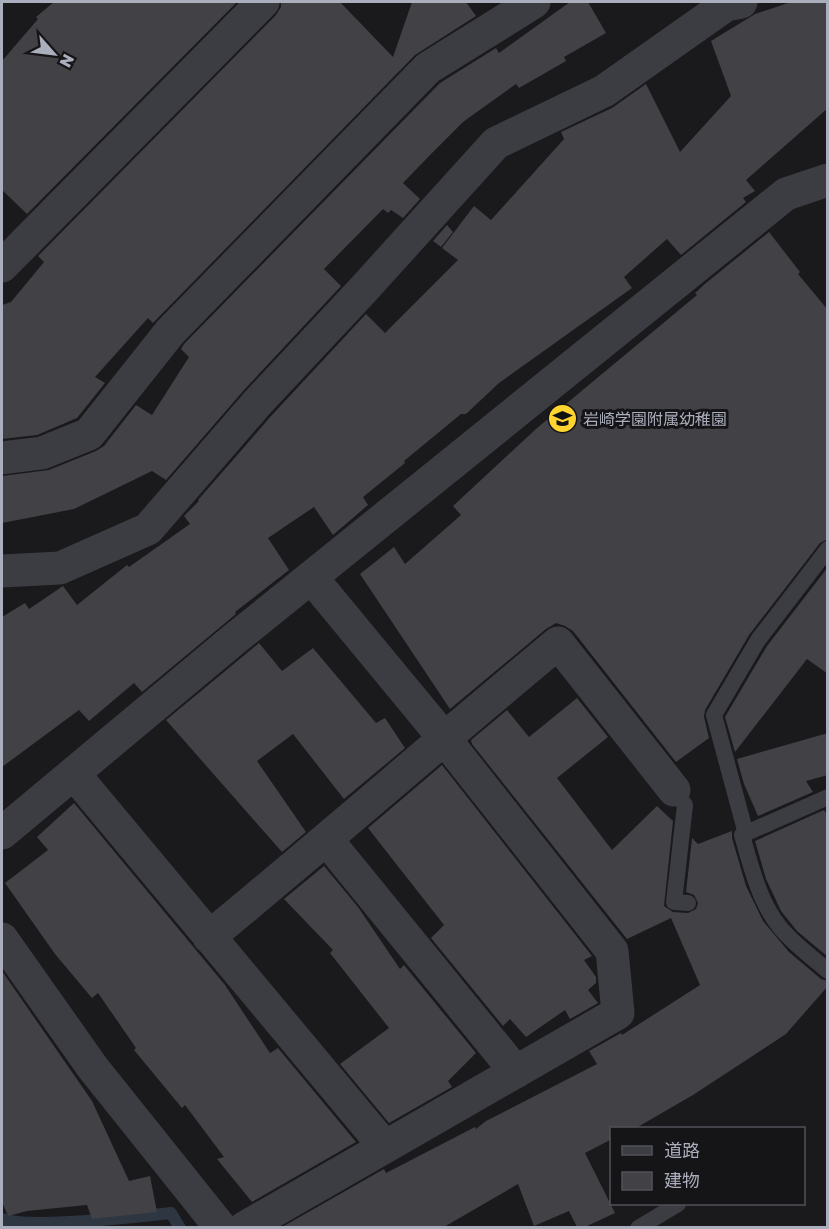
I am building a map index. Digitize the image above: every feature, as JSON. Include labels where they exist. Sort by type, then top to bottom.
[{"type":"street","points":[[2,266],[263,2]]},
{"type":"street","points":[[2,458],[42,453],[88,434],[170,333],[428,68],[534,2]]},
{"type":"street","points":[[2,571],[60,568],[148,529],[258,402],[496,142],[604,91],[726,5],[741,2]]},
{"type":"street","points":[[2,833],[311,577],[786,194],[828,180]]},
{"type":"street","points":[[244,1227],[618,1013],[612,951],[444,738],[311,577]]},
{"type":"street","points":[[209,937],[327,840],[558,643],[674,790]]},
{"type":"street","points":[[74,774],[385,1147]]},
{"type":"street","points":[[327,840],[516,1072]]},
{"type":"street","points":[[2,939],[93,1068],[221,1227]]},
{"type":"lane","points":[[746,834],[714,715],[758,640],[828,549]]},
{"type":"lane","points":[[674,790],[685,805],[674,902],[688,903]]},
{"type":"lane","points":[[828,797],[742,835],[755,879],[767,907],[780,927],[828,971]]},
{"type":"lane","points":[[638,1227],[675,1205]]},
{"type":"building","points":[[54,2],[237,2],[27,214],[2,190],[2,61],[38,19],[36,17]]},
{"type":"building","points":[[281,2],[340,2],[393,57],[412,2],[466,2],[476,16],[415,55],[153,323],[148,318],[95,377],[105,383],[77,418],[37,435],[2,439],[2,305],[11,302],[44,262],[38,256],[276,15]]},
{"type":"building","points":[[570,2],[588,2],[606,33],[564,57],[566,61],[519,88],[516,84],[463,122],[433,152],[403,183],[420,199],[403,218],[391,210],[388,213],[383,209],[324,269],[341,286],[244,390],[166,480],[152,471],[74,509],[2,523],[2,476],[49,470],[96,451],[104,446],[136,405],[152,415],[189,357],[181,349],[184,344],[440,83],[496,48],[499,53]]},
{"type":"building","points":[[791,2],[828,2],[828,108],[746,180],[755,191],[743,198],[746,202],[681,255],[667,239],[624,277],[632,288],[499,383],[466,414],[461,414],[404,461],[405,463],[363,497],[368,505],[333,535],[314,507],[268,538],[289,570],[235,612],[236,614],[142,692],[134,683],[89,721],[79,710],[2,767],[2,617],[25,603],[29,609],[63,586],[77,605],[127,565],[129,567],[190,524],[184,516],[272,415],[366,314],[385,333],[458,260],[442,248],[474,206],[491,220],[564,139],[561,132],[612,108],[646,84],[680,152],[731,96],[711,41],[755,14]]},
{"type":"building","points":[[447,225],[453,232],[441,247],[433,241]]},
{"type":"building","points":[[769,232],[800,272],[798,274],[828,310],[828,539],[820,543],[749,635],[705,710],[704,717],[709,738],[676,762],[573,631],[556,623],[450,709],[360,574],[394,547],[405,564],[461,515],[453,506],[537,428]]},
{"type":"building","points":[[828,567],[828,674],[807,659],[735,752],[725,717],[767,646]]},
{"type":"building","points":[[259,643],[282,671],[313,648],[376,723],[385,718],[405,748],[344,799],[293,734],[257,761],[306,832],[282,852],[166,720]]},
{"type":"building","points":[[577,698],[608,737],[557,778],[612,850],[657,806],[673,821],[664,906],[673,912],[688,913],[696,909],[698,903],[694,895],[686,892],[692,838],[698,844],[732,831],[746,886],[763,921],[789,952],[821,979],[828,981],[828,986],[786,1034],[693,1095],[638,1127],[610,1127],[610,1140],[585,1153],[615,1213],[585,1227],[577,1227],[569,1211],[534,1226],[518,1184],[444,1227],[282,1227],[384,1169],[386,1173],[475,1127],[476,1129],[486,1121],[597,1064],[589,1051],[621,1033],[622,1035],[700,985],[671,918],[627,939],[471,740],[507,710],[529,737]]},
{"type":"building","points":[[828,733],[828,775],[806,781],[813,792],[758,816],[744,784],[737,759]]},
{"type":"building","points":[[442,765],[592,956],[584,960],[596,977],[596,983],[588,990],[598,1003],[570,1019],[565,1010],[526,1037],[510,1019],[503,1026],[431,938],[444,925],[368,828]]},
{"type":"building","points":[[74,803],[225,985],[270,1053],[278,1048],[356,1142],[252,1202],[217,1159],[224,1157],[185,1105],[182,1108],[134,1050],[136,1048],[98,993],[92,998],[55,954],[5,883],[48,850],[37,837]]},
{"type":"building","points":[[824,810],[828,816],[828,957],[797,931],[781,911],[766,879],[755,841]]},
{"type":"building","points":[[324,866],[358,907],[400,969],[404,965],[476,1053],[448,1081],[452,1087],[389,1123],[340,1064],[389,1028],[330,953],[333,950],[284,899]]},
{"type":"building","points":[[2,971],[92,1101],[129,1181],[150,1176],[157,1212],[92,1219],[87,1205],[27,1211],[8,1216],[2,1202]]},
{"type":"waterway","points":[[2,1219],[16,1222],[58,1223],[171,1213],[180,1228]]},
{"type":"place","name":"岩崎学園附属幼稚園","points":[[562,419]]}]
